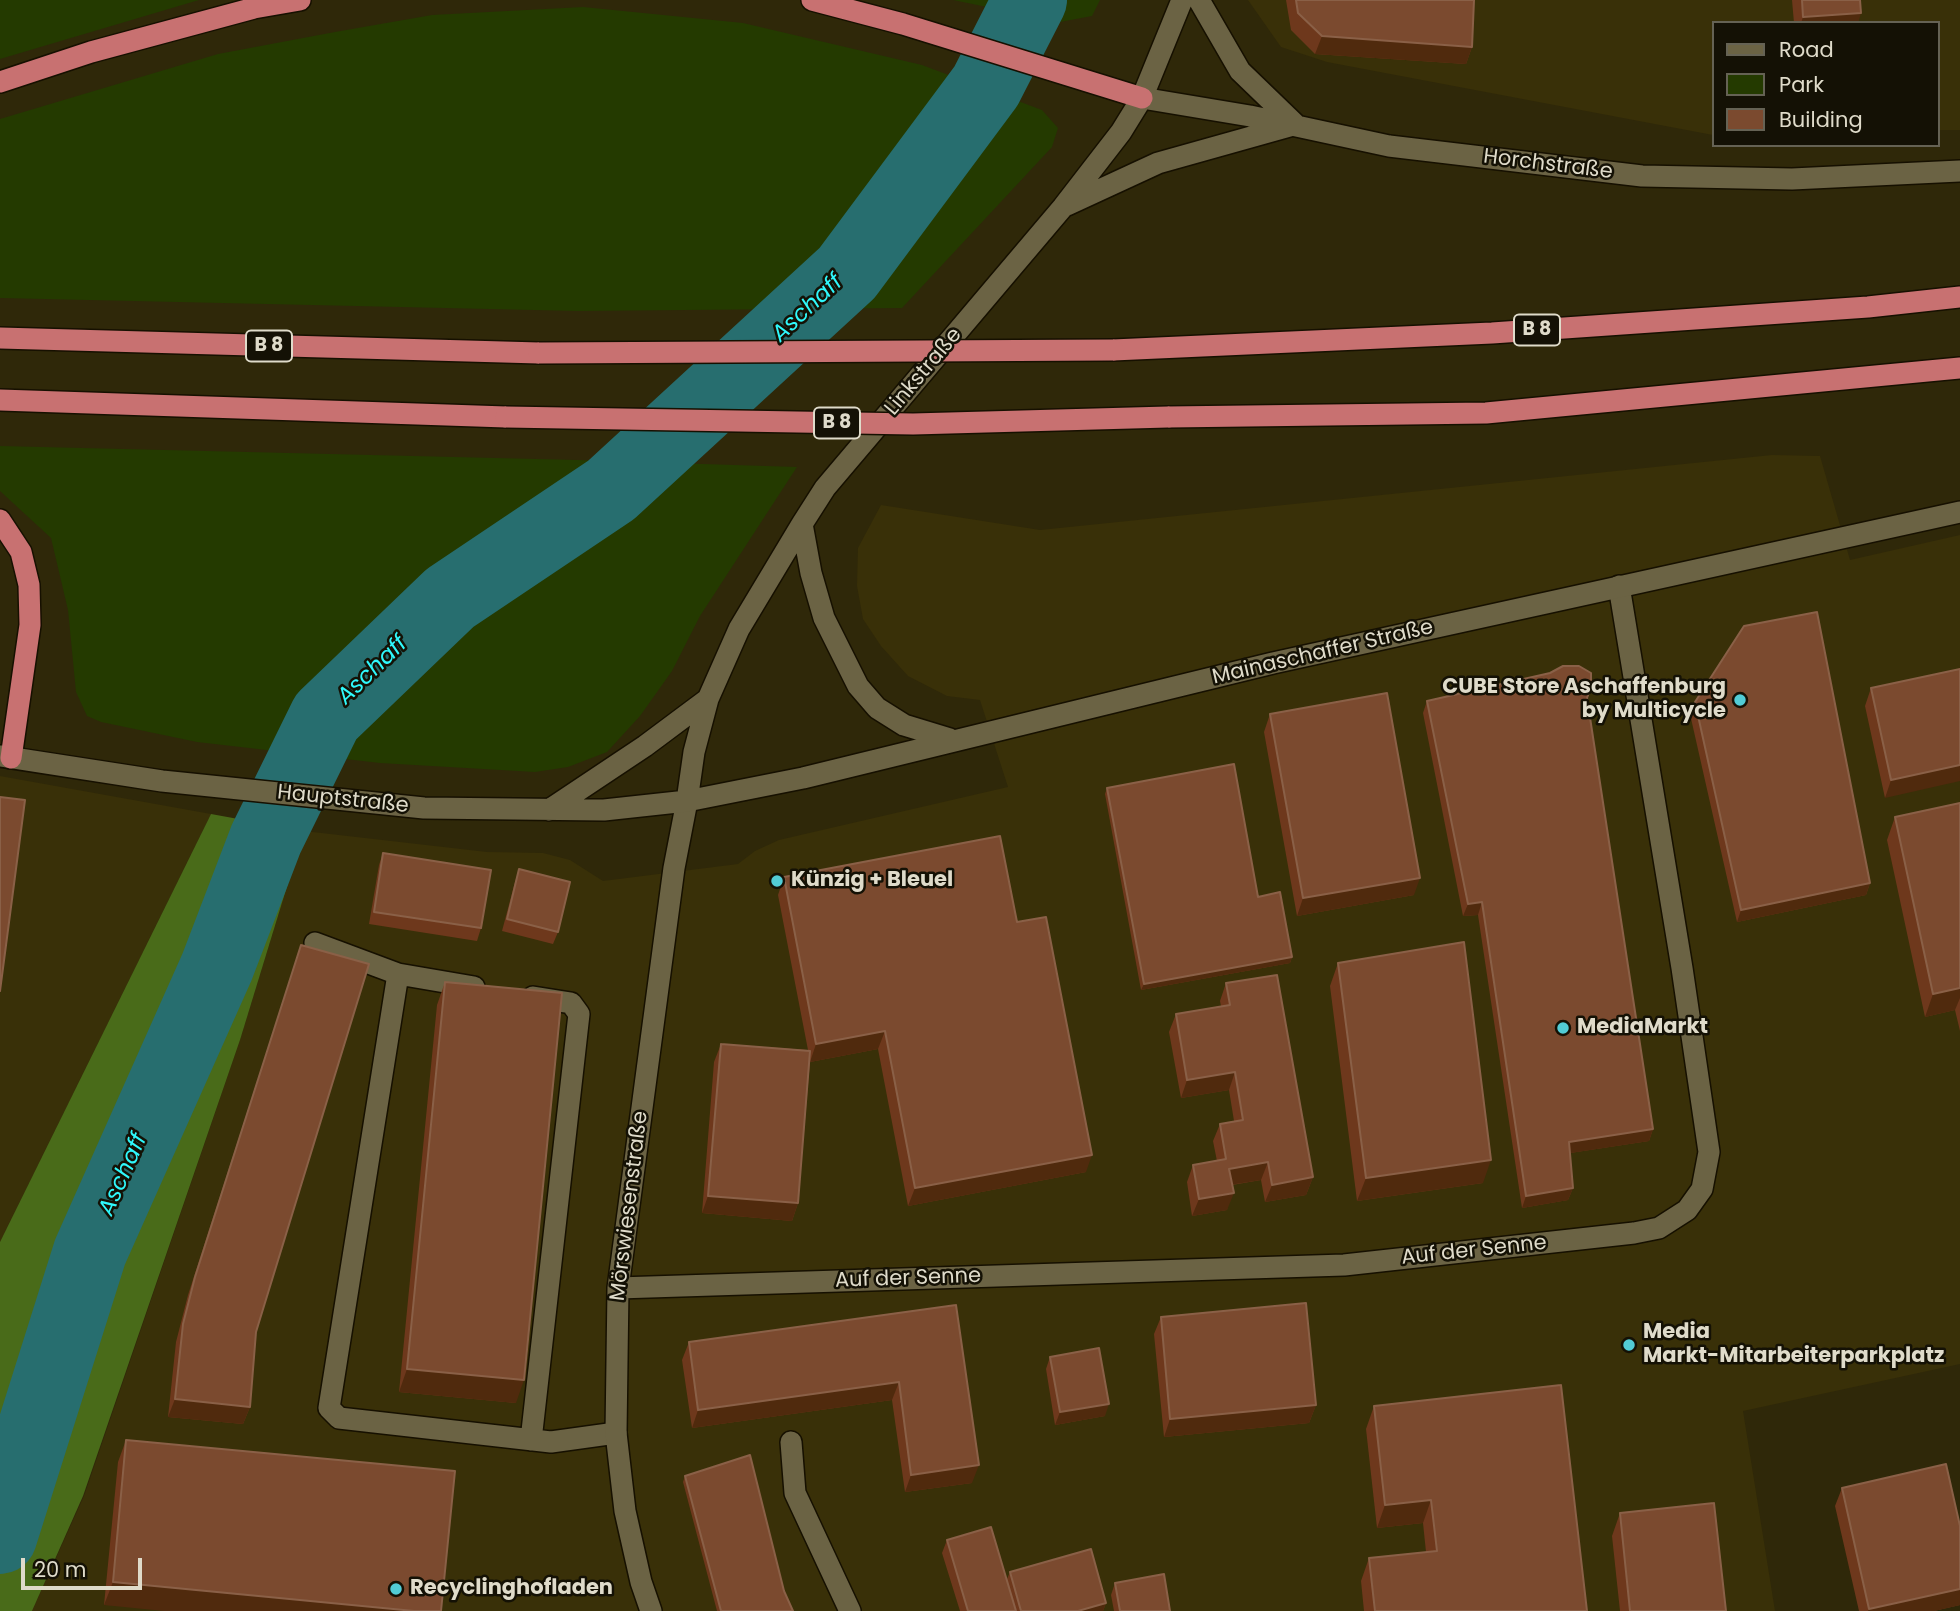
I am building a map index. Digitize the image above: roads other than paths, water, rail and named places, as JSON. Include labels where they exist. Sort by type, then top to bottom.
[{"type":"highway","points":[[0,82],[91,52],[229,14],[300,0]]},
{"type":"highway","points":[[812,0],[903,24],[1142,98]]},
{"type":"highway","name":"B 8","points":[[0,338],[539,353],[1113,350],[1506,332],[1868,307],[1960,296]]},
{"type":"highway","name":"B 8","points":[[0,400],[506,417],[913,424],[1486,413],[1960,368]]},
{"type":"highway","points":[[0,520],[21,552],[29,585],[30,625],[6,757]]},
{"type":"street","name":"Linkstraße","points":[[687,801],[694,752],[708,699],[739,629],[802,524],[825,488],[1063,207],[1121,132],[1142,98],[1182,0]]},
{"type":"street","points":[[1199,0],[1240,71],[1296,125]]},
{"type":"street","name":"Horchstraße","points":[[1142,98],[1296,125],[1389,146],[1642,176],[1792,178],[1960,171]]},
{"type":"street","points":[[1063,207],[1158,163],[1296,125]]},
{"type":"street","name":"Mainaschaffer Straße","points":[[687,801],[803,778],[1273,663],[1960,512]]},
{"type":"street","points":[[802,524],[811,573],[824,618],[858,685],[877,708],[904,725],[952,740]]},
{"type":"street","name":"Auf der Senne","points":[[618,1288],[1343,1265],[1634,1233],[1659,1228],[1687,1210],[1702,1189],[1709,1152],[1682,968],[1619,586]]},
{"type":"street","points":[[548,811],[635,754],[708,699]]},
{"type":"street","name":"Hauptstraße","points":[[6,757],[356,804],[548,811],[604,810],[687,801]]},
{"type":"street","name":"Mörswiesenstraße","points":[[651,1611],[641,1582],[625,1511],[616,1433],[618,1288],[674,869],[687,801]]},
{"type":"street","points":[[315,943],[398,974],[491,990]]},
{"type":"street","points":[[398,974],[329,1408],[339,1418],[551,1442],[616,1433]]},
{"type":"street","points":[[518,995],[571,1003],[579,1014],[530,1440]]},
{"type":"street","points":[[791,1441],[795,1493],[850,1611]]},
{"type":"waterway","name":"Aschaff","points":[[0,1537],[90,1252],[217,967],[266,839],[326,717],[450,598],[611,490],[847,273],[986,86],[1030,0]]},
{"type":"place","name":"CUBE Store Aschaffenburg by Multicycle","points":[[1740,700]]},
{"type":"place","name":"Künzig + Bleuel","points":[[777,881]]},
{"type":"place","name":"MediaMarkt","points":[[1563,1028]]},
{"type":"place","name":"Media Markt-Mitarbeiterparkplatz","points":[[1629,1345]]},
{"type":"place","name":"Recyclinghofladen","points":[[396,1589]]}]
